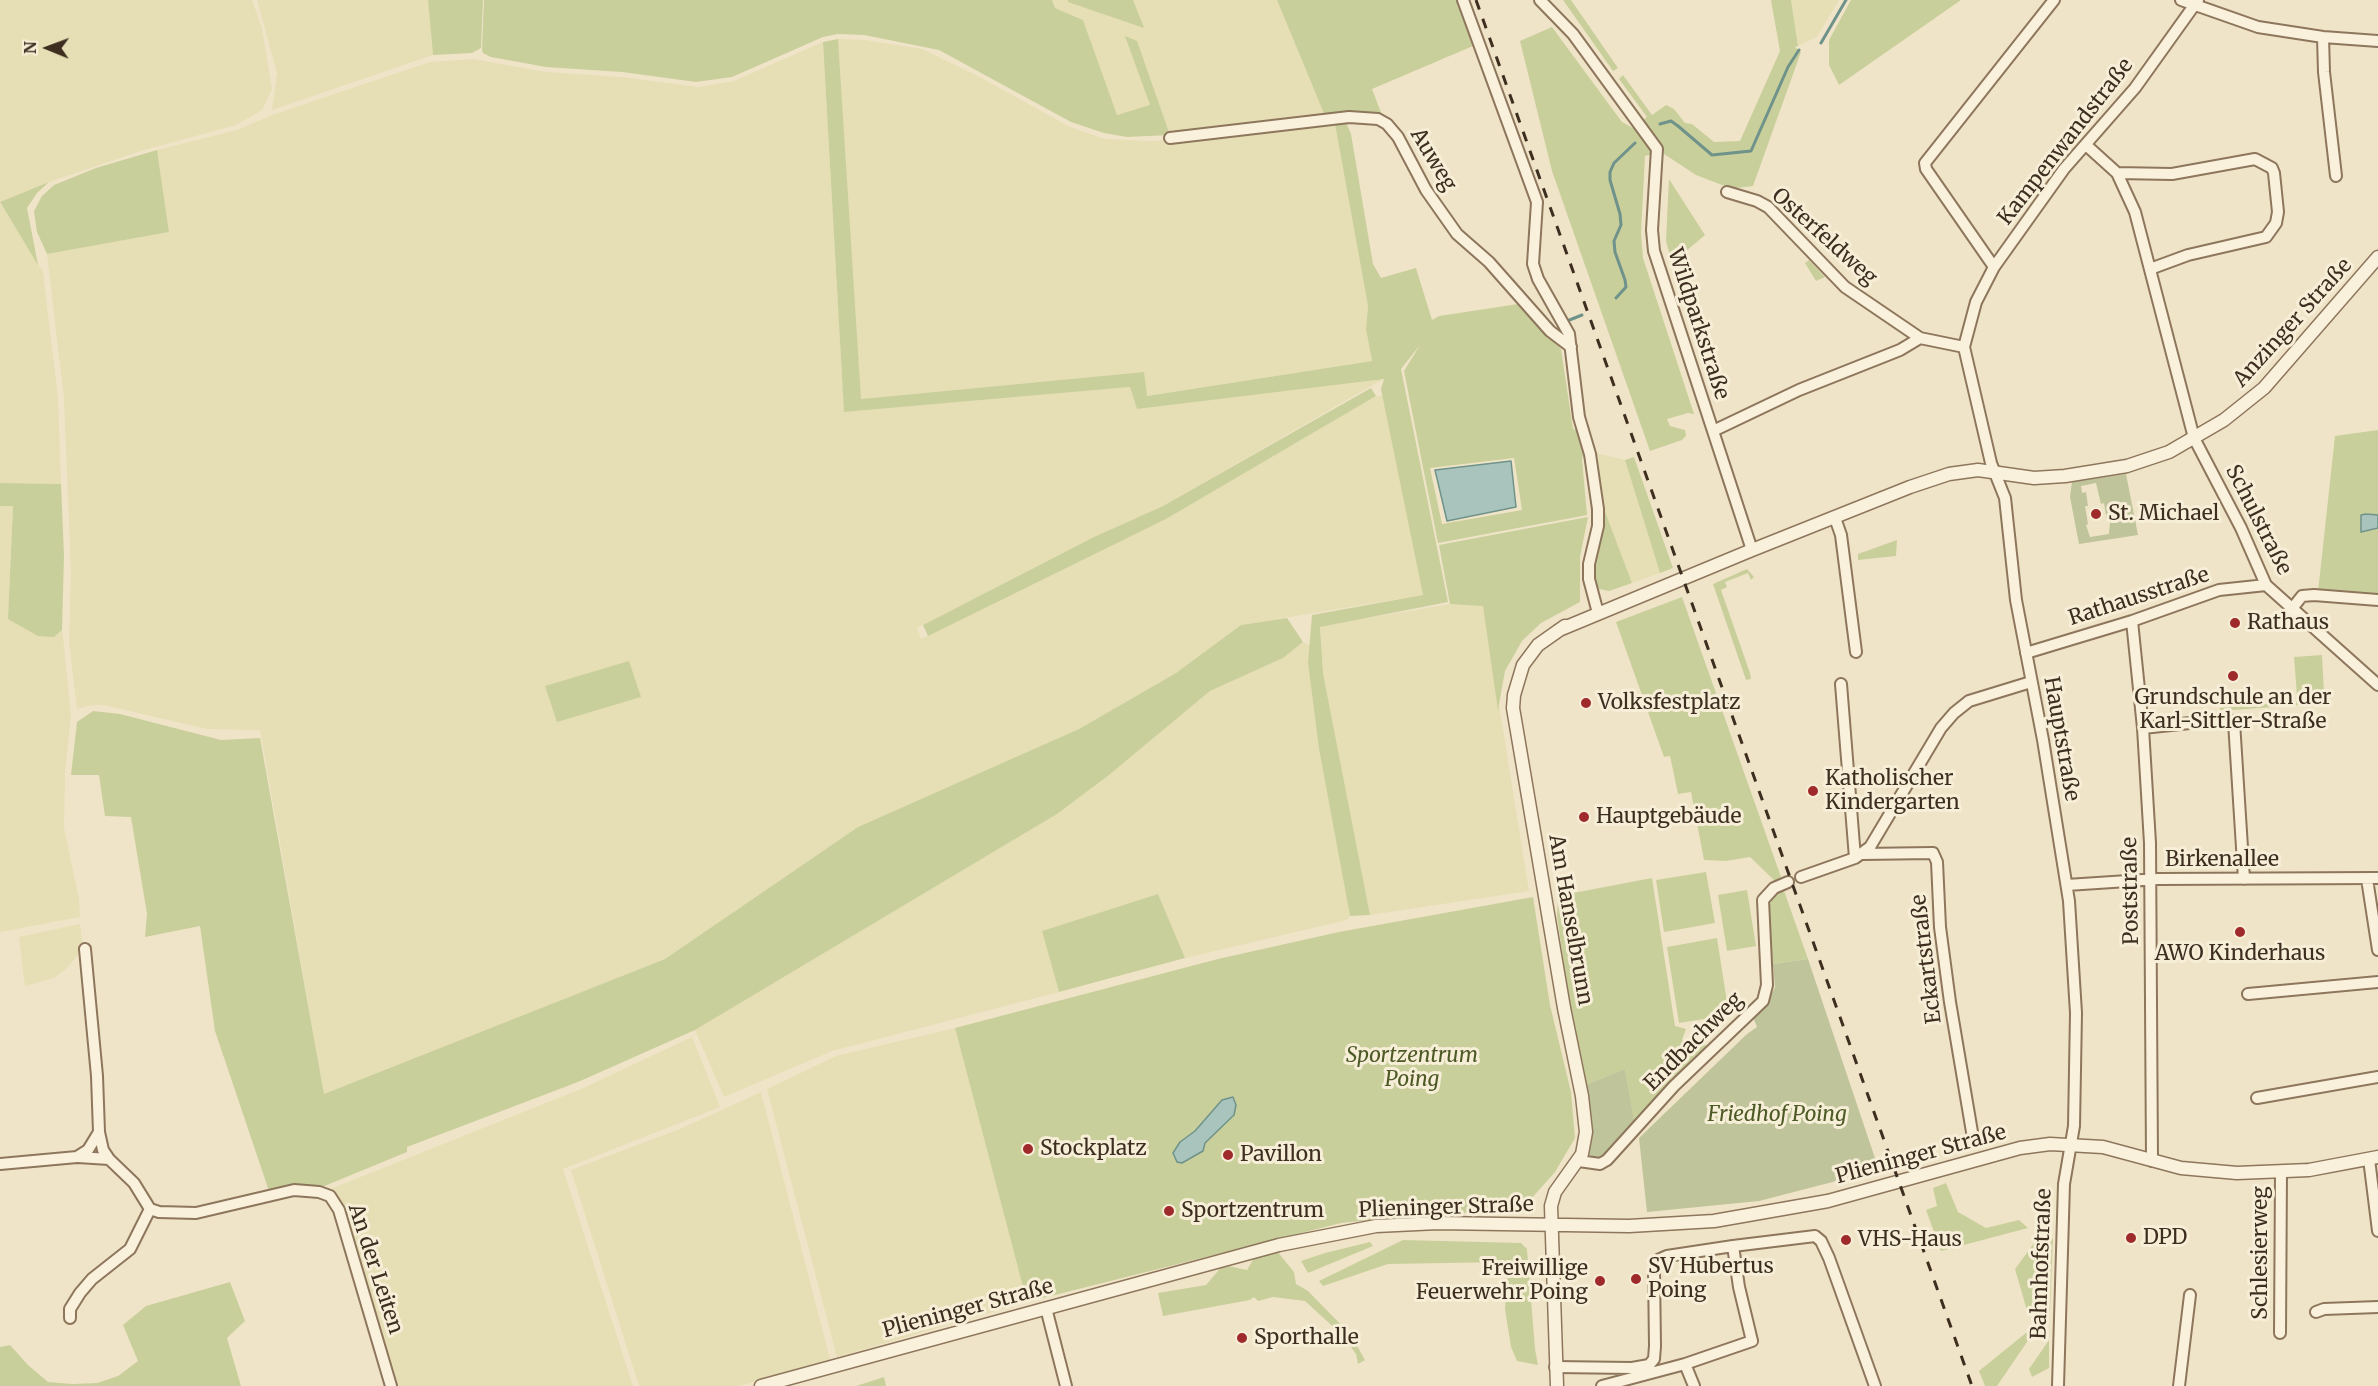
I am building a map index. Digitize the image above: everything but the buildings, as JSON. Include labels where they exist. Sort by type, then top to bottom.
[{"type":"street","points":[[1463,0],[1537,201],[1533,264],[1538,279],[1569,334],[1579,417],[1590,454],[1598,509],[1599,526],[1589,564],[1589,579],[1598,613]]},
{"type":"street","name":"Wildparkstraße","points":[[1540,0],[1573,34],[1657,149],[1652,242],[1752,550]]},
{"type":"street","points":[[1994,267],[1926,169],[1925,163],[2054,0]]},
{"type":"street","points":[[2181,0],[2196,3],[2258,27],[2323,37],[2378,41]]},
{"type":"street","name":"Kampenwandstraße","points":[[1964,347],[1976,302],[1994,267],[2064,169],[2135,88],[2196,3]]},
{"type":"street","points":[[2323,37],[2324,72],[2336,176]]},
{"type":"street","name":"Auweg","points":[[1170,138],[1349,117],[1378,119],[1388,124],[1398,137],[1426,190],[1457,234],[1489,262],[1550,331],[1571,347]]},
{"type":"street","points":[[2086,145],[2117,173],[2172,174],[2246,159],[2255,159],[2272,168],[2278,212],[2276,223],[2266,237],[2188,255],[2150,269]]},
{"type":"street","name":"Schulstraße","points":[[2117,173],[2135,212],[2194,438],[2241,528],[2266,585],[2378,685]]},
{"type":"street","name":"Osterfeldweg","points":[[1727,192],[1768,207],[1845,287],[1920,338]]},
{"type":"street","name":"Anzinger Straße","points":[[1997,473],[2034,478],[2127,466],[2149,460],[2194,438],[2224,420],[2264,388],[2378,257]]},
{"type":"street","points":[[1713,431],[1799,390],[1900,350],[1920,338],[1964,347]]},
{"type":"street","name":"Hauptstraße","points":[[1964,347],[1991,463],[1997,473],[2005,498],[2014,591],[2067,885],[2076,1013],[2071,1143]]},
{"type":"street","name":"Am Hanselbrunn","points":[[1557,1386],[1551,1206],[1555,1192],[1579,1161],[1586,1132],[1582,1096],[1564,1008],[1514,708],[1514,695],[1523,665],[1538,645],[1577,618],[1598,613],[1910,487],[1949,474],[1978,470],[1997,473]]},
{"type":"street","points":[[1835,518],[1841,535],[1856,652]]},
{"type":"street","name":"Rathausstraße","points":[[2026,653],[2132,621],[2219,590],[2266,585]]},
{"type":"street","points":[[2292,610],[2302,597],[2314,595],[2378,600]]},
{"type":"street","name":"Poststraße","points":[[2132,621],[2144,728],[2150,880],[2152,1161]]},
{"type":"street","points":[[1801,877],[1858,856],[1875,838],[1941,728],[1954,712],[1969,701],[2031,682]]},
{"type":"street","points":[[1841,684],[1858,856]]},
{"type":"street","points":[[2144,728],[2227,719],[2234,722],[2244,879]]},
{"type":"street","name":"Eckartstraße","points":[[1858,856],[1933,853],[1937,862],[1940,927],[1972,1132]]},
{"type":"street","points":[[2373,878],[2378,950]]},
{"type":"street","name":"Birkenallee","points":[[2067,885],[2150,880],[2373,878]]},
{"type":"street","name":"Endbachweg","points":[[1579,1161],[1600,1164],[1607,1160],[1674,1086],[1763,1001],[1767,986],[1763,900],[1774,888],[1788,882]]},
{"type":"street","points":[[70,1318],[70,1309],[92,1279],[130,1250],[150,1209],[134,1184],[103,1150],[99,1132],[97,1076],[85,949]]},
{"type":"street","points":[[2248,994],[2378,982]]},
{"type":"street","points":[[2258,1098],[2378,1077]]},
{"type":"street","points":[[78,1157],[88,1150],[99,1132]]},
{"type":"street","name":"Plieninger Straße","points":[[761,1386],[799,1373],[1279,1245],[1336,1232],[1393,1224],[1686,1224],[1749,1217],[1828,1201],[2020,1148],[2071,1143],[2103,1147],[2152,1161],[2214,1172],[2281,1173],[2373,1158]]},
{"type":"street","name":"Bahnhofstraße","points":[[2058,1386],[2064,1184],[2071,1143]]},
{"type":"street","points":[[0,1164],[91,1156],[109,1159]]},
{"type":"street","points":[[2373,1158],[2378,1230]]},
{"type":"street","name":"Schlesierweg","points":[[2280,1333],[2281,1173]]},
{"type":"street","name":"An der Leiten","points":[[150,1209],[196,1213],[294,1191],[319,1192],[330,1196],[339,1210],[391,1386]]},
{"type":"street","points":[[1555,1367],[1629,1378],[1649,1365],[1654,1359],[1654,1271],[1658,1260],[1667,1256],[1815,1236],[1821,1240],[1875,1386]]},
{"type":"street","points":[[1602,1386],[1685,1364],[1752,1341],[1739,1287],[1733,1246]]},
{"type":"street","points":[[2179,1386],[2190,1295]]},
{"type":"street","points":[[2316,1311],[2378,1307]]},
{"type":"street","points":[[1046,1308],[1064,1385]]},
{"type":"street","points":[[1685,1364],[1694,1386]]},
{"type":"shaded area","points":[[0,0],[252,0],[262,28],[272,89],[262,110],[236,125],[141,151],[49,182],[0,202]]},
{"type":"shaded area","points":[[257,0],[428,0],[433,55],[272,110],[277,73]]},
{"type":"shaded area","points":[[1052,0],[1277,0],[1325,116],[1170,135],[1137,42],[1126,37],[1150,106],[1116,115],[1083,20],[1055,8]]},
{"type":"shaded area","points":[[1791,0],[1839,0],[1817,37],[1798,46]]},
{"type":"shaded area","points":[[838,39],[865,40],[922,49],[976,75],[1070,127],[1105,139],[1153,141],[1335,124],[1368,306],[1366,329],[1372,361],[1146,396],[1143,372],[860,399]]},
{"type":"shaded area","points":[[823,42],[844,412],[1130,387],[1137,409],[1385,378],[1163,506],[1094,537],[917,628],[921,639],[1166,519],[1376,396],[1383,396],[1423,595],[1241,625],[1176,673],[1079,729],[858,827],[665,959],[324,1094],[260,730],[207,729],[104,705],[77,709],[69,642],[71,573],[64,399],[47,254],[169,232],[157,150],[237,130],[272,115],[430,62],[473,59],[546,72],[622,77],[698,87],[734,81]]},
{"type":"shaded area","points":[[0,203],[43,272],[58,398],[61,484],[0,483]]},
{"type":"shaded area","points":[[1596,453],[1625,460],[1660,573],[1632,583],[1601,501]]},
{"type":"shaded area","points":[[0,506],[13,506],[8,619],[54,637],[62,630],[71,715],[65,772],[64,828],[79,899],[80,917],[0,932]]},
{"type":"shaded area","points":[[1450,604],[1483,605],[1529,891],[1370,915],[1323,673],[1320,626]]},
{"type":"shaded area","points":[[1303,642],[1310,646],[1308,663],[1319,749],[1350,916],[1347,920],[1185,958],[1158,894],[1042,931],[1059,992],[832,1051],[724,1097],[695,1030],[1057,814],[1109,775],[1210,691],[1283,658]]},
{"type":"shaded area","points":[[80,924],[83,949],[66,969],[54,978],[25,986],[19,937]]},
{"type":"shaded area","points":[[955,1028],[1027,1302],[837,1357],[767,1089],[836,1056]]},
{"type":"shaded area","points":[[692,1037],[720,1107],[563,1169],[633,1386],[394,1386],[328,1190],[581,1089]]},
{"type":"shaded area","points":[[761,1092],[830,1359],[740,1386],[639,1386],[571,1170],[680,1129]]},
{"type":"green space","points":[[428,0],[483,0],[481,48],[472,53],[433,55]]},
{"type":"green space","points":[[484,0],[1052,0],[1055,8],[1083,20],[1117,115],[1150,105],[1125,36],[1137,41],[1170,135],[1127,137],[1104,133],[1071,122],[939,50],[864,35],[838,34],[823,37],[732,77],[696,82],[622,72],[546,67],[491,57],[482,50]]},
{"type":"green space","points":[[1068,0],[1133,0],[1144,28],[1068,2]]},
{"type":"green space","points":[[1277,0],[1456,0],[1473,46],[1372,89],[1382,115],[1344,112],[1325,116]]},
{"type":"green space","points":[[1563,0],[1571,0],[1618,68],[1613,71]]},
{"type":"green space","points":[[1771,0],[1791,0],[1798,46],[1795,47],[1801,52],[1753,186],[1737,188],[1722,185],[1696,175],[1661,152],[1645,156],[1641,233],[1643,258],[1694,414],[1688,413],[1667,419],[1670,426],[1685,430],[1686,436],[1682,440],[1650,451],[1552,171],[1520,41],[1552,27],[1622,122],[1633,128],[1647,117],[1619,79],[1623,75],[1652,115],[1666,105],[1674,109],[1685,123],[1692,124],[1714,142],[1740,141],[1780,51]]},
{"type":"green space","points":[[1851,0],[1961,0],[1839,85],[1829,65],[1829,40]]},
{"type":"green space","points":[[838,39],[861,399],[1144,372],[1147,396],[1372,361],[1366,329],[1368,306],[1335,124],[1346,122],[1351,134],[1373,264],[1381,278],[1416,268],[1432,320],[1439,316],[1518,304],[1561,349],[1573,429],[1579,431],[1584,451],[1582,459],[1587,515],[1438,543],[1404,371],[1420,345],[1401,369],[1448,602],[1320,627],[1323,673],[1370,915],[1350,916],[1319,749],[1308,663],[1312,615],[1423,595],[1381,389],[1384,379],[1137,409],[1130,387],[844,412],[823,42]],"holes":[[[1514,458],[1522,510],[1442,524],[1430,468]]]},
{"type":"green space","points":[[157,150],[169,232],[47,254],[37,232],[34,211],[42,196],[54,185],[96,168]]},
{"type":"green space","points":[[1669,179],[1705,235],[1672,263],[1666,241]]},
{"type":"green space","points":[[49,182],[37,193],[27,208],[38,265],[0,202]]},
{"type":"green space","points":[[1809,260],[1825,277],[1816,281],[1805,263]]},
{"type":"green space","points":[[1371,388],[1376,396],[1166,519],[928,636],[923,625],[1094,537],[1163,506]]},
{"type":"green space","points":[[2378,430],[2378,515],[2366,514],[2369,531],[2378,528],[2378,597],[2318,592],[2335,436]]},
{"type":"green space","points":[[1634,457],[1673,568],[1660,573],[1625,460]]},
{"type":"green space","points":[[2126,474],[2138,535],[2079,544],[2070,497],[2072,482]],"holes":[[[2096,483],[2101,504],[2104,503],[2107,521],[2110,522],[2109,534],[2090,537],[2086,525],[2088,524],[2085,506],[2088,506],[2086,492],[2082,493],[2081,486]]]},
{"type":"green space","points":[[0,483],[61,484],[64,556],[62,630],[54,637],[38,636],[8,619],[13,506],[0,506]]},
{"type":"green space","points":[[1601,501],[1632,583],[1609,591],[1599,589],[1594,578]]},
{"type":"green space","points":[[1588,517],[1580,557],[1580,602],[1541,623],[1522,641],[1505,671],[1498,710],[1483,606],[1450,604],[1439,545]]},
{"type":"green space","points":[[1897,540],[1896,556],[1858,560],[1858,554]]},
{"type":"green space","points":[[1747,569],[1754,577],[1751,580],[1748,573],[1725,582],[1727,587],[1721,590],[1750,673],[1751,679],[1746,680],[1713,584]]},
{"type":"green space","points":[[1682,597],[1781,877],[1776,882],[1750,857],[1726,861],[1704,860],[1691,792],[1678,794],[1670,756],[1664,757],[1616,622]]},
{"type":"green space","points":[[1287,618],[1303,642],[1283,658],[1210,691],[1109,775],[1057,814],[695,1030],[578,1082],[407,1147],[407,1152],[322,1187],[294,1185],[269,1191],[215,1031],[200,926],[145,937],[147,914],[131,817],[105,816],[99,775],[71,775],[77,722],[93,711],[120,714],[221,740],[260,738],[324,1094],[665,959],[858,827],[1079,729],[1176,673],[1241,625]]},
{"type":"green space","points":[[2322,655],[2324,693],[2297,696],[2294,657]]},
{"type":"green space","points":[[629,661],[641,697],[557,722],[545,686]]},
{"type":"green space","points":[[2311,700],[2312,704],[2220,711],[2220,708]]},
{"type":"green space","points":[[1706,872],[1715,923],[1664,932],[1656,880]]},
{"type":"green space","points":[[1652,878],[1675,1026],[1686,1029],[1682,1040],[1706,1045],[1698,1058],[1635,1125],[1625,1069],[1585,1085],[1571,1015],[1557,916],[1558,900],[1568,894]]},
{"type":"green space","points":[[1783,888],[1808,959],[1773,964],[1767,911],[1773,897]]},
{"type":"green space","points":[[1747,890],[1756,946],[1727,951],[1718,895]]},
{"type":"green space","points":[[1158,894],[1185,958],[1059,992],[1042,931]]},
{"type":"green space","name":"Sportzentrum Poing","points":[[1533,897],[1550,1005],[1571,1092],[1575,1138],[1555,1172],[1531,1199],[1525,1213],[1438,1213],[1341,1223],[1027,1302],[955,1028],[1218,959],[1339,932]]},
{"type":"green space","points":[[1717,938],[1729,1015],[1679,1023],[1667,947]]},
{"type":"green space","name":"Friedhof Poing","points":[[1808,959],[1879,1170],[1759,1201],[1647,1212],[1639,1138],[1757,1027],[1753,1017],[1767,1004],[1775,987],[1773,964]]},
{"type":"green space","points":[[1625,1069],[1635,1125],[1607,1156],[1600,1159],[1592,1158],[1589,1153],[1591,1132],[1585,1085]]},
{"type":"green space","points":[[1946,1183],[1958,1212],[1986,1228],[2019,1220],[2028,1228],[1941,1251],[1926,1210],[1937,1206],[1933,1188]]},
{"type":"green space","points":[[2053,1238],[2050,1311],[2028,1314],[2015,1269],[2037,1239]]},
{"type":"green space","points":[[1403,1240],[1521,1243],[1527,1249],[1538,1365],[1517,1361],[1511,1347],[1505,1309],[1508,1269],[1504,1262],[1388,1264],[1323,1286],[1319,1281]]},
{"type":"green space","points":[[1370,1242],[1373,1246],[1308,1273],[1301,1261],[1325,1253]]},
{"type":"green space","points":[[1277,1251],[1294,1272],[1296,1284],[1308,1291],[1351,1335],[1365,1360],[1358,1364],[1356,1354],[1341,1334],[1305,1301],[1273,1297],[1258,1301],[1254,1297],[1250,1300],[1163,1316],[1158,1293],[1206,1285],[1223,1265],[1247,1270],[1254,1258]]},
{"type":"green space","points":[[230,1282],[245,1321],[227,1338],[241,1386],[0,1386],[0,1347],[10,1345],[48,1382],[97,1383],[118,1376],[138,1361],[123,1325],[146,1306]]},
{"type":"green space","points":[[2042,1320],[1997,1386],[1985,1386],[1979,1371]]},
{"type":"green space","points":[[2049,1340],[2049,1368],[2032,1377],[2029,1369]]},
{"type":"green space","points":[[884,1377],[886,1386],[856,1386]]},
{"type":"water","points":[[1511,461],[1516,507],[1447,521],[1435,470]]},
{"type":"water","points":[[2361,515],[2378,515],[2378,528],[2361,532]]},
{"type":"water","points":[[1233,1097],[1236,1105],[1234,1115],[1205,1143],[1203,1151],[1182,1163],[1177,1162],[1173,1153],[1180,1142],[1195,1131],[1222,1100]]},
{"type":"waterway","points":[[1821,43],[1846,0]]},
{"type":"waterway","points":[[1660,124],[1671,121],[1712,155],[1751,151],[1788,67],[1799,50]]},
{"type":"waterway","points":[[1616,298],[1626,287],[1615,252],[1614,241],[1621,225],[1610,172],[1614,163],[1635,143]]},
{"type":"waterway","points":[[1567,321],[1582,315]]},
{"type":"railway","points":[[1476,0],[1972,1386]]},
{"type":"place","name":"St. Michael","points":[[2096,514]]},
{"type":"place","name":"Rathaus","points":[[2235,623]]},
{"type":"place","name":"Grundschule an der Karl-Sittler-Straße","points":[[2233,676]]},
{"type":"place","name":"Volksfestplatz","points":[[1586,703]]},
{"type":"place","name":"Katholischer Kindergarten","points":[[1813,791]]},
{"type":"place","name":"Hauptgebäude","points":[[1584,817]]},
{"type":"place","name":"AWO Kinderhaus","points":[[2240,932]]},
{"type":"place","name":"Stockplatz","points":[[1028,1149]]},
{"type":"place","name":"Pavillon","points":[[1228,1155]]},
{"type":"place","name":"Sportzentrum","points":[[1169,1211]]},
{"type":"place","name":"DPD","points":[[2131,1238]]},
{"type":"place","name":"VHS-Haus","points":[[1846,1240]]},
{"type":"place","name":"SV Hubertus Poing","points":[[1636,1279]]},
{"type":"place","name":"Freiwillige Feuerwehr Poing","points":[[1600,1281]]},
{"type":"place","name":"Sporthalle","points":[[1242,1338]]}]
